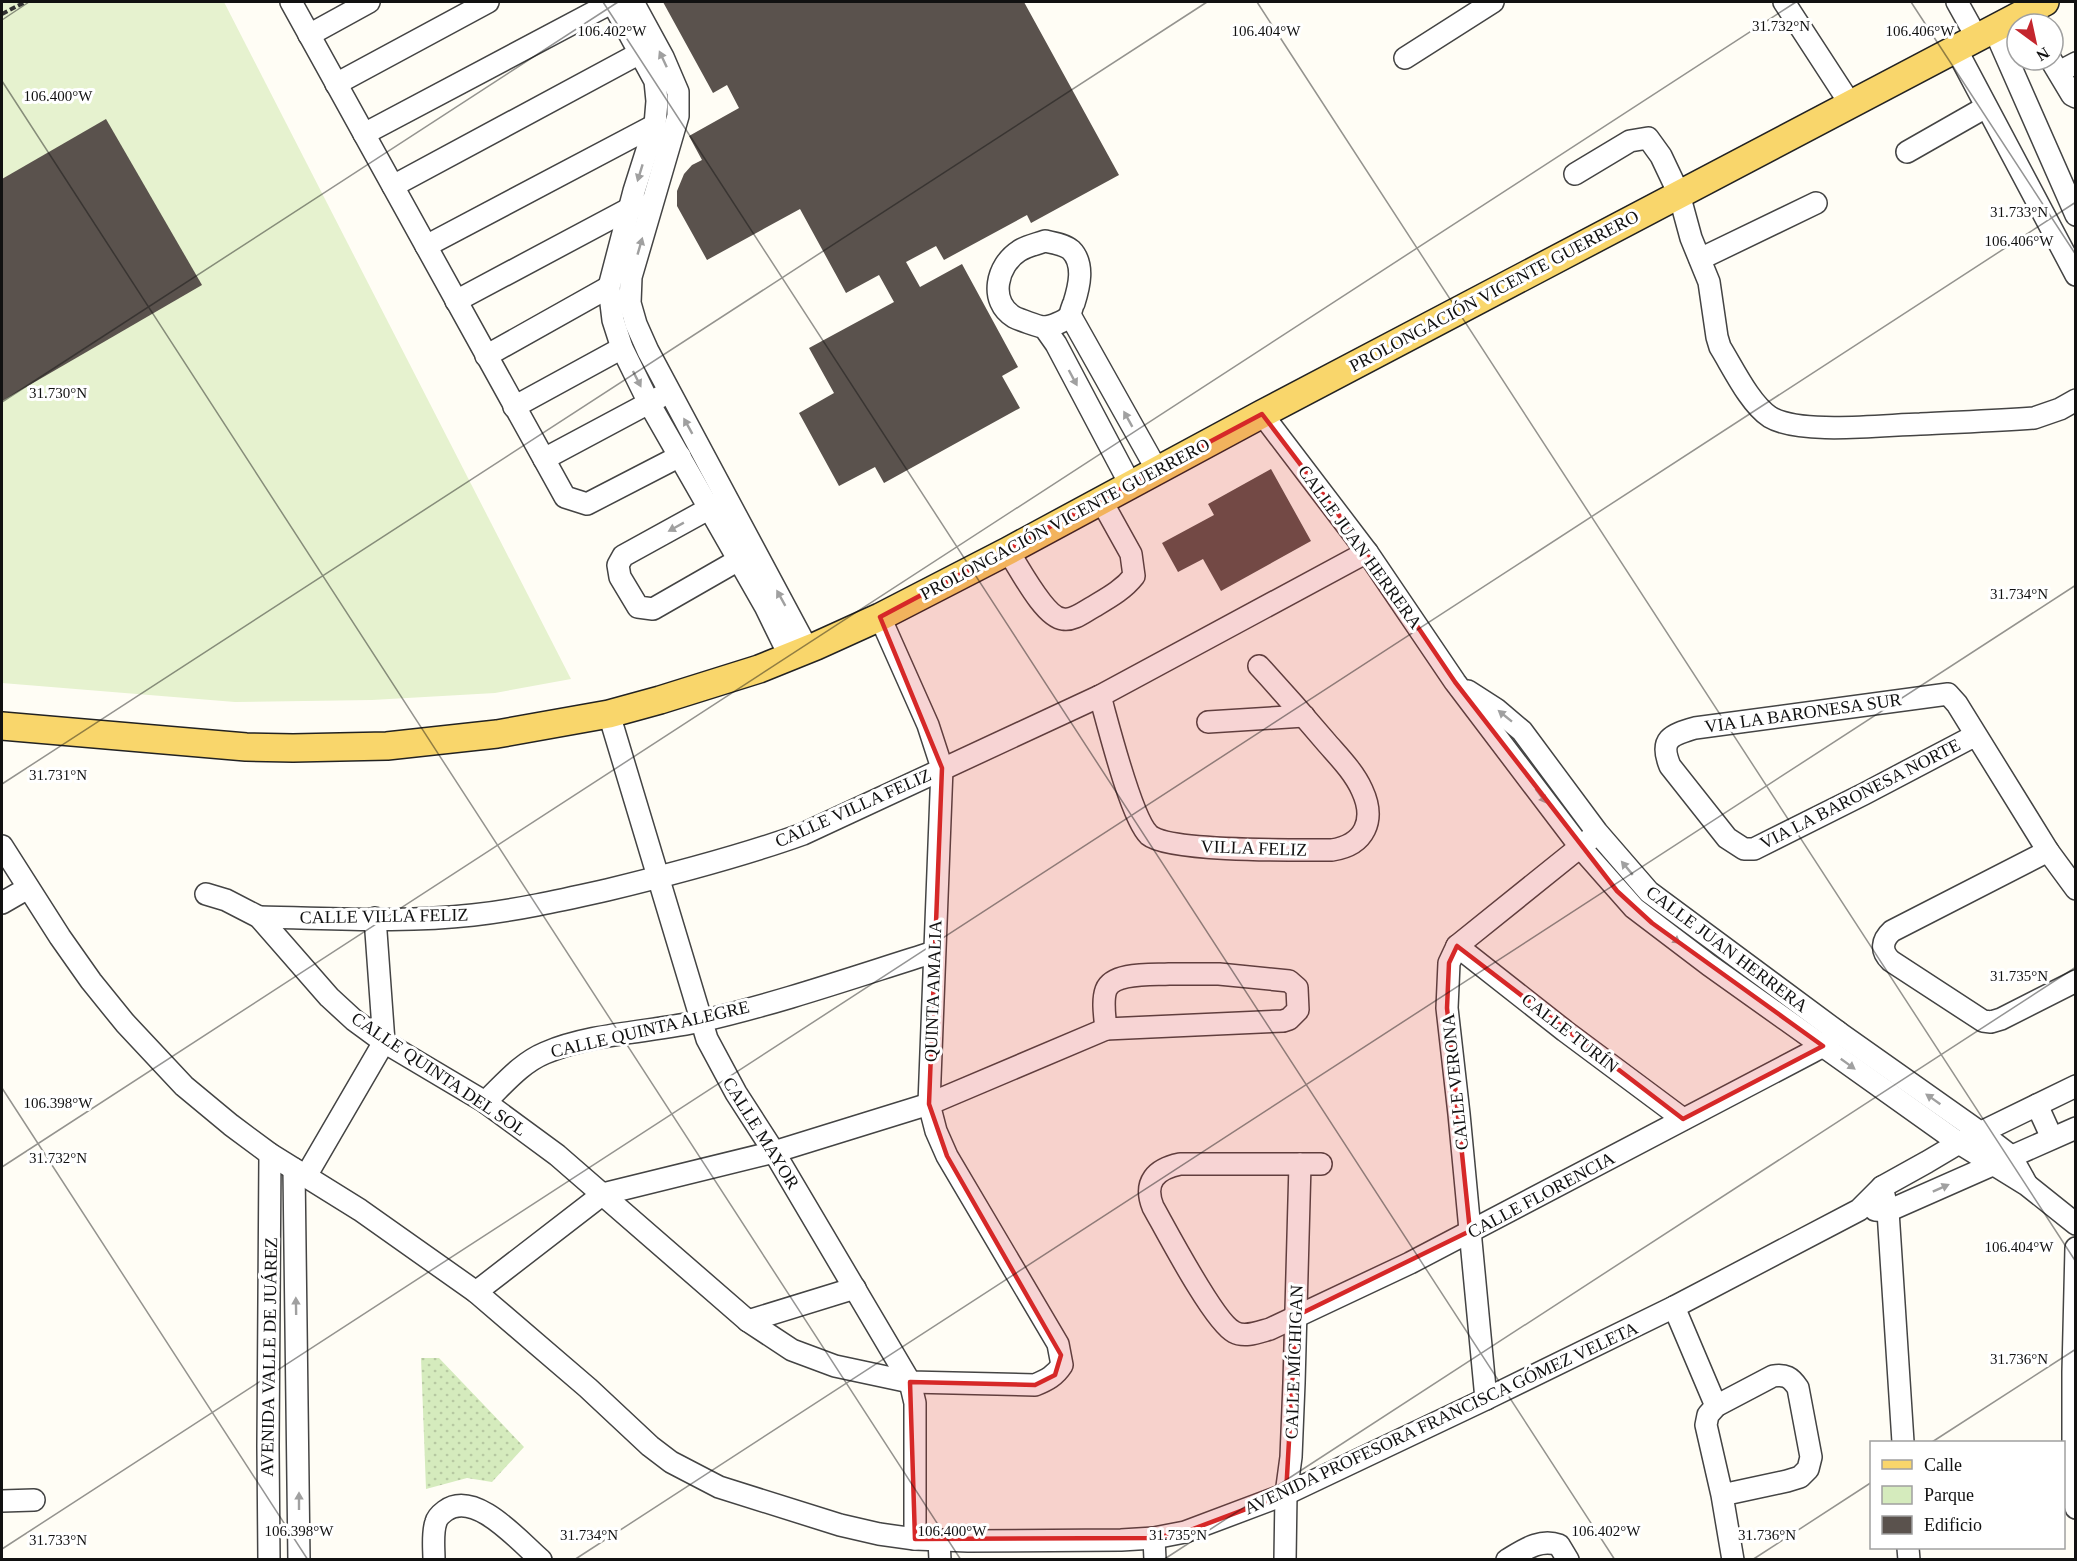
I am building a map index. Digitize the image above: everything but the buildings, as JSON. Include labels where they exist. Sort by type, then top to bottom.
[{"type":"main road","name":"PROLONGACIÓN VICENTE GUERRERO","points":[[2,726],[222,746],[340,748],[453,740],[609,714],[704,687],[799,653],[880,617],[1679,194],[1976,38],[2005,25]]},
{"type":"street","points":[[291,2],[565,497],[587,504],[680,456]]},
{"type":"street","points":[[309,35],[369,2]]},
{"type":"street","points":[[336,84],[489,2]]},
{"type":"street","points":[[364,134],[612,2],[655,81],[657,101],[655,125],[609,287],[613,320],[622,348],[649,403],[680,456],[718,504]]},
{"type":"street","points":[[633,2],[663,57],[678,92],[678,116],[631,278],[630,303],[636,324],[669,392],[718,504],[799,653]]},
{"type":"street","points":[[1405,58],[1493,2]]},
{"type":"street","points":[[1784,2],[1851,105]]},
{"type":"street","points":[[1957,2],[2076,215]]},
{"type":"street","points":[[1976,38],[1986,107],[2076,274]]},
{"type":"street","points":[[393,186],[640,53]]},
{"type":"street","points":[[2064,72],[2072,95],[2076,97]]},
{"type":"street","points":[[1907,152],[1986,107]]},
{"type":"street","points":[[426,246],[655,125]]},
{"type":"street","points":[[1575,174],[1630,141],[1647,138],[1661,156],[1679,194],[1691,238],[1709,282],[1720,347],[1755,402],[1767,415],[1780,422],[1845,427],[2034,418],[2060,409],[2076,400]]},
{"type":"street","points":[[456,301],[655,195]]},
{"type":"street","points":[[1700,258],[1816,203]]},
{"type":"street","points":[[1044,327],[1070,315],[1079,284],[1079,266],[1071,251],[1059,244],[1045,241],[1019,251],[1005,264],[999,278],[997,292],[1005,308],[1013,316],[1044,327],[1056,344],[1130,484]]},
{"type":"street","points":[[486,356],[609,287]]},
{"type":"street","points":[[1070,315],[1157,470]]},
{"type":"street","points":[[514,406],[622,348]]},
{"type":"street","points":[[544,459],[669,392]]},
{"type":"street","name":"CALLE JUAN HERRERA","points":[[1262,414],[1367,552],[1455,682],[1581,848],[1617,891],[1652,923],[1830,1039],[1981,1133],[2002,1161],[2027,1185],[2076,1224]]},
{"type":"street","points":[[1008,551],[1046,608],[1056,617],[1065,620],[1076,617],[1127,585],[1134,576],[1131,554],[1101,500]]},
{"type":"street","points":[[718,504],[623,556],[618,566],[620,577],[638,607],[653,609],[747,555]]},
{"type":"street","name":"CALLE VILLA FELIZ","points":[[254,914],[375,918],[471,915],[543,904],[657,878],[763,849],[803,834],[1100,696],[1367,552]]},
{"type":"street","name":"QUINTA AMALIA","points":[[880,617],[928,725],[942,768],[929,1104],[936,1131],[947,1156],[1058,1344]]},
{"type":"street","name":"VILLA FELIZ","points":[[1100,696],[1126,784],[1142,826],[1149,835],[1173,844],[1342,849],[1354,843],[1365,833],[1368,816],[1367,803],[1362,789],[1353,774],[1259,666]]},
{"type":"street","name":"CALLE JUAN HERRERA","points":[[1455,682],[1496,709],[1522,731],[1597,832],[1633,875],[1666,906],[1959,1143],[2002,1161]]},
{"type":"street","name":"VIA LA BARONESA SUR","points":[[1744,849],[1727,838],[1677,775],[1666,754],[1665,745],[1671,736],[1695,728],[1948,694],[1958,704],[1976,735]]},
{"type":"street","name":"CALLE MAYOR","points":[[609,714],[701,1021],[714,1055],[910,1382],[915,1404],[915,1539]]},
{"type":"street","points":[[1208,722],[1304,716]]},
{"type":"street","points":[[1976,735],[2048,850],[2076,889]]},
{"type":"street","name":"VIA LA BARONESA NORTE","points":[[1744,849],[1763,846],[1976,735]]},
{"type":"street","points":[[1457,946],[1581,848],[1597,832]]},
{"type":"street","name":"AVENIDA PROFESORA FRANCISCA GÓMEZ VELETA","points":[[2,846],[91,981],[156,1057],[202,1102],[270,1154],[360,1210],[476,1292],[588,1388],[650,1446],[691,1474],[719,1487],[840,1525],[915,1539],[939,1550],[1154,1538],[1185,1533],[1286,1494],[1674,1308],[1859,1210],[1882,1187],[1959,1143],[2076,1086]]},
{"type":"street","points":[[2048,850],[1892,931],[1886,937],[1883,946],[1891,961],[1976,1017],[1991,1022],[2076,981]]},
{"type":"street","points":[[2,903],[28,888]]},
{"type":"street","points":[[206,894],[254,914]]},
{"type":"street","name":"CALLE QUINTA DEL SOL","points":[[254,914],[329,997],[354,1020],[384,1042],[485,1102],[557,1155],[748,1321],[792,1350],[835,1366],[910,1382],[1035,1385],[1055,1375],[1062,1365],[1058,1344]]},
{"type":"street","points":[[300,1173],[384,1042],[375,918]]},
{"type":"street","name":"CALLE TURÍN","points":[[1457,946],[1565,1031],[1683,1119]]},
{"type":"street","name":"CALLE VERONA","points":[[1457,946],[1449,963],[1447,1008],[1486,1399]]},
{"type":"street","name":"CALLE QUINTA ALEGRE","points":[[485,1102],[519,1068],[545,1052],[573,1043],[701,1021],[934,952]]},
{"type":"street","points":[[476,1292],[603,1194],[774,1152],[929,1104],[1106,1029],[1283,1021],[1298,1010],[1299,993],[1294,984],[1282,980],[1219,974],[1128,976],[1113,982],[1107,988],[1106,1029]]},
{"type":"street","name":"CALLE FLORENCIA","points":[[1300,1164],[1180,1164],[1162,1170],[1148,1189],[1153,1207],[1212,1306],[1234,1333],[1254,1333],[1270,1329],[1410,1263],[1830,1039]]},
{"type":"street","points":[[2037,1105],[2052,1138]]},
{"type":"street","name":"AVENIDA PROFESORA FRANCISCA GÓMEZ VELETA","points":[[1859,1210],[1888,1211],[2076,1128]]},
{"type":"street","name":"AVENIDA VALLE DE JUÁREZ","points":[[269,1560],[270,1154]]},
{"type":"street","points":[[1300,1164],[1321,1164]]},
{"type":"street","name":"CALLE MÍCHIGAN","points":[[1285,1560],[1286,1494],[1291,1457],[1300,1164]]},
{"type":"street","name":"AVENIDA VALLE DE JUÁREZ","points":[[299,1560],[300,1173]]},
{"type":"street","points":[[1882,1187],[1888,1211],[1903,1441]]},
{"type":"street","points":[[2076,1248],[2073,1497],[2076,1508]]},
{"type":"street","points":[[748,1321],[855,1288]]},
{"type":"street","points":[[1674,1308],[1716,1406]]},
{"type":"street","points":[[1722,1495],[1800,1477],[1808,1469],[1811,1457],[1798,1388],[1791,1379],[1782,1374],[1773,1376],[1716,1406],[1708,1415],[1706,1425],[1722,1495],[1733,1560]]},
{"type":"street","points":[[2,1501],[34,1500]]},
{"type":"street","points":[[434,1560],[436,1522],[440,1515],[452,1506],[463,1505],[478,1508],[491,1516],[541,1560]]},
{"type":"street","points":[[1154,1538],[1155,1560]]},
{"type":"street","points":[[1507,1560],[1529,1547],[1546,1542],[1559,1545],[1568,1560]]},
{"type":"path","points":[[2,14],[25,2]]},
{"type":"highlighted area","points":[[1262,414],[1367,552],[1455,682],[1617,891],[1652,923],[1823,1046],[1683,1119],[1457,946],[1449,963],[1447,1008],[1470,1231],[1296,1316],[1286,1494],[1185,1532],[1154,1538],[915,1539],[910,1382],[1035,1385],[1055,1375],[1061,1355],[947,1156],[929,1104],[942,768],[880,617]]},
{"type":"green space","points":[[2,2],[224,2],[571,679],[495,693],[372,700],[235,702],[2,683]]},
{"type":"green space","points":[[421,1358],[439,1358],[524,1447],[492,1482],[467,1478],[426,1489]]}]
